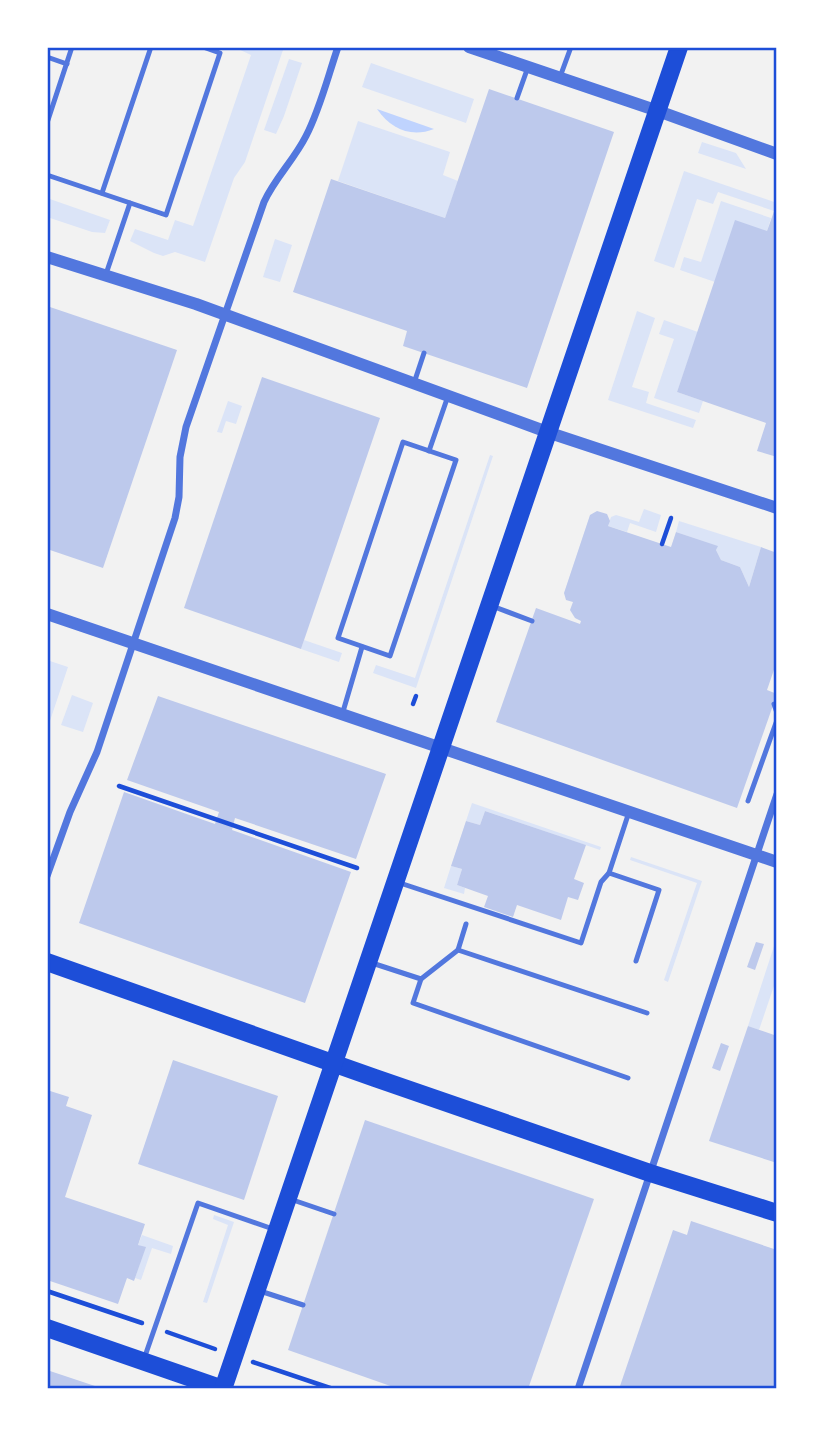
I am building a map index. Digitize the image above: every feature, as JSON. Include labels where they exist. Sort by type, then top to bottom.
[{"type":"main road","points":[[47,1328],[223,1389],[679,47]]},
{"type":"main road","points":[[47,962],[650,1173],[777,1213]]},
{"type":"street","points":[[47,876],[70,812],[92,767],[175,518],[179,497],[180,457],[186,427],[264,202],[275,180],[310,128],[338,47]]},
{"type":"street","points":[[469,47],[658,110],[777,155]]},
{"type":"street","points":[[47,257],[106,274],[550,433],[777,508]]},
{"type":"street","points":[[47,614],[777,862]]},
{"type":"street","points":[[578,1389],[777,793]]},
{"type":"lane","points":[[47,122],[72,47]]},
{"type":"lane","points":[[103,193],[151,47]]},
{"type":"lane","points":[[47,175],[166,215],[220,53],[203,47]]},
{"type":"lane","points":[[560,78],[570,47]]},
{"type":"lane","points":[[47,57],[67,64]]},
{"type":"lane","points":[[517,98],[528,67]]},
{"type":"lane","points":[[106,274],[130,203]]},
{"type":"lane","points":[[414,384],[424,353]]},
{"type":"lane","points":[[429,451],[448,396]]},
{"type":"lane","points":[[403,442],[429,451],[456,460],[390,656],[338,638],[403,442]]},
{"type":"lane","points":[[489,605],[532,621]]},
{"type":"lane","points":[[342,715],[362,647]]},
{"type":"lane","points":[[774,704],[777,713]]},
{"type":"lane","points":[[748,801],[777,720]]},
{"type":"lane","points":[[395,881],[581,943],[601,882],[609,873],[629,812]]},
{"type":"lane","points":[[609,873],[659,890],[636,961]]},
{"type":"lane","points":[[466,924],[458,950],[421,979],[413,1003],[628,1078]]},
{"type":"lane","points":[[458,950],[647,1013]]},
{"type":"lane","points":[[369,962],[421,979]]},
{"type":"lane","points":[[287,1198],[334,1214]]},
{"type":"lane","points":[[144,1360],[198,1203],[276,1230]]},
{"type":"lane","points":[[256,1290],[303,1305]]},
{"type":"path","points":[[662,544],[671,518]]},
{"type":"path","points":[[413,704],[416,696]]},
{"type":"path","points":[[118,786],[357,868]]},
{"type":"path","points":[[47,1291],[333,1389]]},
{"type":"shaded area","points":[[234,47],[284,47],[245,162],[234,178],[205,262],[175,252],[163,256],[154,253],[130,241],[135,229],[168,240],[175,220],[193,226],[251,55]]},
{"type":"shaded area","points":[[289,59],[302,63],[276,134],[264,130]]},
{"type":"shaded area","points":[[371,63],[474,99],[466,123],[362,87]]},
{"type":"shaded area","points":[[358,121],[450,152],[443,175],[458,181],[445,218],[338,181]]},
{"type":"shaded area","points":[[702,142],[736,153],[746,169],[698,153]]},
{"type":"shaded area","points":[[684,171],[777,203],[774,211],[718,192],[713,204],[697,199],[674,268],[654,261]]},
{"type":"shaded area","points":[[47,198],[110,220],[105,233],[92,232],[47,217]]},
{"type":"shaded area","points":[[721,201],[771,218],[767,231],[715,282],[680,270],[684,257],[701,262]]},
{"type":"shaded area","points":[[275,239],[292,245],[280,282],[263,277]]},
{"type":"shaded area","points":[[637,311],[655,318],[632,387],[649,392],[646,403],[696,420],[693,428],[608,400]]},
{"type":"shaded area","points":[[664,320],[698,332],[677,392],[703,401],[699,413],[654,398],[674,339],[659,334]]},
{"type":"shaded area","points":[[228,401],[242,406],[236,424],[226,421],[222,433],[217,432]]},
{"type":"shaded area","points":[[490,455],[493,456],[416,688],[373,673],[376,665],[415,678]]},
{"type":"shaded area","points":[[644,509],[661,515],[656,532],[630,523],[627,532],[608,526],[611,517],[616,515],[639,522]]},
{"type":"shaded area","points":[[679,521],[761,547],[749,587],[740,567],[721,560],[717,546],[676,532]]},
{"type":"shaded area","points":[[304,640],[342,653],[339,662],[301,649]]},
{"type":"shaded area","points":[[47,660],[68,667],[47,730]]},
{"type":"shaded area","points":[[72,695],[93,703],[83,732],[61,725]]},
{"type":"shaded area","points":[[472,803],[601,847],[600,850],[485,811],[480,825],[466,821]]},
{"type":"shaded area","points":[[631,857],[702,881],[668,982],[664,980],[697,883],[630,860]]},
{"type":"shaded area","points":[[451,866],[462,869],[457,885],[465,888],[464,894],[444,888]]},
{"type":"shaded area","points":[[777,937],[777,977],[759,1030],[748,1026]]},
{"type":"shaded area","points":[[214,1215],[234,1222],[207,1303],[203,1302],[228,1225],[213,1219]]},
{"type":"shaded area","points":[[142,1235],[173,1246],[171,1254],[152,1248],[141,1280],[135,1278],[145,1248],[138,1245]]},
{"type":"water","points":[[377,109],[434,129],[426,132],[402,130],[389,122]]},
{"type":"building","points":[[489,89],[614,132],[527,388],[403,346],[407,331],[293,292],[331,179],[445,218]]},
{"type":"building","points":[[777,203],[777,457],[757,451],[766,423],[677,392],[735,220],[767,231]]},
{"type":"building","points":[[47,306],[177,350],[103,568],[47,549]]},
{"type":"building","points":[[262,377],[380,418],[301,649],[184,608]]},
{"type":"building","points":[[597,511],[607,514],[610,521],[608,526],[671,547],[676,532],[718,546],[716,550],[721,560],[740,567],[749,587],[761,547],[777,553],[777,661],[767,690],[777,694],[737,808],[496,722],[536,608],[580,624],[581,621],[575,618],[570,610],[573,602],[566,600],[564,593],[590,515]]},
{"type":"building","points":[[158,696],[386,774],[356,859],[235,818],[232,830],[351,872],[305,1003],[79,923],[124,792],[215,824],[219,812],[127,780]]},
{"type":"building","points":[[485,811],[586,845],[574,879],[584,883],[578,900],[568,897],[561,920],[517,905],[513,917],[484,907],[488,896],[457,885],[462,869],[451,866],[466,821],[480,825]]},
{"type":"building","points":[[756,942],[764,944],[755,970],[747,967]]},
{"type":"building","points":[[748,1026],[777,1036],[777,1163],[709,1141]]},
{"type":"building","points":[[721,1043],[729,1046],[720,1071],[712,1068]]},
{"type":"building","points":[[173,1060],[278,1096],[244,1200],[138,1164]]},
{"type":"building","points":[[47,1090],[69,1097],[66,1106],[92,1115],[65,1197],[145,1224],[138,1245],[146,1247],[134,1281],[127,1278],[118,1304],[47,1280]]},
{"type":"building","points":[[365,1120],[594,1199],[528,1389],[399,1389],[288,1350]]},
{"type":"building","points":[[691,1221],[777,1250],[777,1389],[619,1389],[673,1230],[687,1235]]},
{"type":"building","points":[[47,1370],[101,1388],[101,1389],[47,1389]]}]
